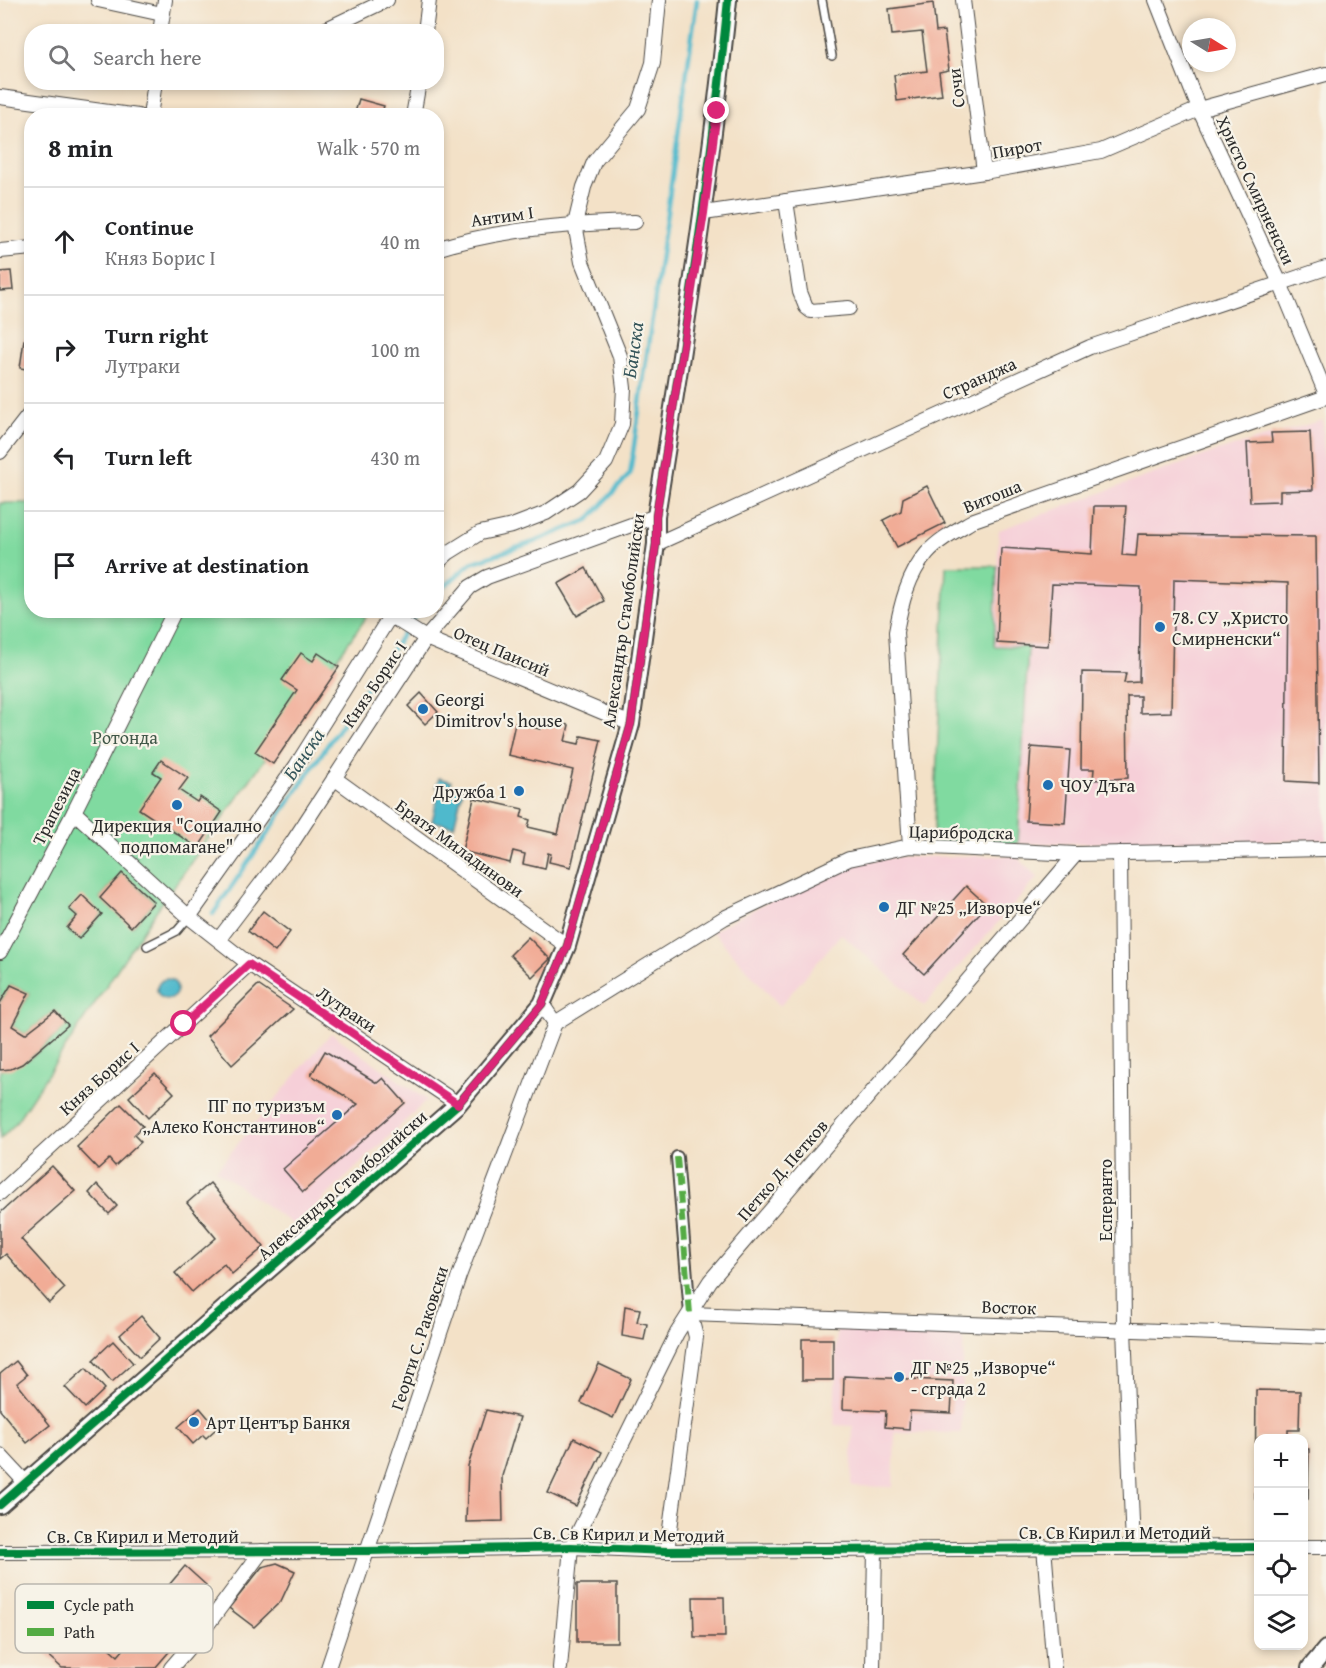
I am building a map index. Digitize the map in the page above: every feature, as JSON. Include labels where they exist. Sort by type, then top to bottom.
[{"type":"street","points":[[98,0],[164,7],[161,24]]},
{"type":"street","points":[[337,24],[387,0]]},
{"type":"street","points":[[426,24],[429,0]]},
{"type":"street","points":[[444,557],[480,532],[512,526],[546,513],[579,491],[606,462],[622,424],[624,388],[620,356],[582,262],[574,224],[584,187],[594,162],[638,109],[653,63],[659,0]]},
{"type":"street","name":"Александър Стамболийски","points":[[0,1505],[458,1104],[542,1004],[567,946],[631,724],[656,544],[656,516],[704,213],[728,0]]},
{"type":"street","name":"Сочи","points":[[963,0],[984,172]]},
{"type":"street","name":"Христо Смирненски","points":[[1156,0],[1199,109],[1280,283],[1326,396]]},
{"type":"street","name":"Пирот","points":[[704,213],[984,172],[1101,151],[1199,109],[1326,74]]},
{"type":"street","points":[[151,108],[154,90]]},
{"type":"street","points":[[414,108],[418,90]]},
{"type":"street","points":[[0,97],[80,108]]},
{"type":"street","points":[[786,201],[800,292],[806,307],[811,311],[849,308]]},
{"type":"street","name":"Антим I","points":[[444,247],[472,238],[574,224],[635,222]]},
{"type":"street","points":[[0,251],[24,249]]},
{"type":"street","name":"Странджа","points":[[656,544],[1090,347],[1326,268]]},
{"type":"street","name":"Витоша","points":[[910,846],[896,632],[909,582],[928,552],[974,520],[1326,396]]},
{"type":"street","points":[[0,452],[24,421]]},
{"type":"street","name":"Княз Борис I","points":[[444,612],[470,587],[487,577],[656,516]]},
{"type":"street","name":"Трапезица","points":[[0,952],[74,813],[171,618]]},
{"type":"street","name":"Княз Борис I","points":[[189,917],[296,766],[388,618]]},
{"type":"street","name":"Отец Паисий","points":[[396,618],[421,635],[631,724]]},
{"type":"street","name":"Княз Борис I","points":[[219,939],[292,843],[421,635],[438,618]]},
{"type":"street","name":"Братя Миладинови","points":[[334,778],[567,946]]},
{"type":"street","name":"Лутраки","points":[[74,813],[189,917],[249,964],[458,1104]]},
{"type":"street","name":"Царибродска","points":[[555,1023],[724,918],[849,859],[910,846],[1076,854],[1326,849]]},
{"type":"street","name":"Есперанто","points":[[1120,853],[1124,1329],[1133,1546]]},
{"type":"street","name":"Петко Д. Петков","points":[[571,1547],[677,1334],[710,1281],[1076,854]]},
{"type":"street","name":"Княз Борис I","points":[[0,1193],[249,964]]},
{"type":"street","points":[[542,1004],[555,1023]]},
{"type":"street","name":"Георги С. Раковски","points":[[328,1668],[459,1276],[555,1023]]},
{"type":"street","points":[[668,1551],[696,1337],[690,1314],[676,1157]]},
{"type":"street","name":"Восток","points":[[690,1314],[1326,1337]]},
{"type":"street","points":[[0,1455],[26,1483]]},
{"type":"street","name":"Св. Св Кирил и Методий","points":[[0,1552],[368,1551],[571,1547],[668,1551],[1133,1546],[1254,1547]]},
{"type":"street","points":[[560,1668],[571,1547]]},
{"type":"street","points":[[1044,1547],[1054,1668]]},
{"type":"street","points":[[1308,1547],[1326,1547]]},
{"type":"street","points":[[873,1668],[875,1549]]},
{"type":"street","points":[[213,1617],[262,1551]]},
{"type":"street","points":[[1310,1668],[1326,1649]]},
{"type":"street","points":[[171,1668],[184,1653]]},
{"type":"lane","points":[[822,0],[832,56]]},
{"type":"lane","name":"Княз Борис I","points":[[147,946],[177,931],[189,917]]},
{"type":"shaded area","name":"78. СУ „Христо Смирненски“","points":[[1323,420],[1326,840],[1018,844],[1028,647],[994,646],[999,530],[1214,452]]},
{"type":"shaded area","name":"ДГ №25 „Изворче“","points":[[1016,856],[1038,877],[924,1006],[841,934],[780,1006],[712,931],[839,865],[889,858]]},
{"type":"shaded area","name":"ПГ по туризъм „Алеко Константинов“","points":[[331,1033],[427,1100],[295,1226],[216,1170]]},
{"type":"shaded area","name":"ДГ №25 „Изворче“ - сграда 2","points":[[837,1323],[964,1328],[961,1433],[895,1432],[893,1487],[851,1486],[853,1426],[834,1425]]},
{"type":"green space","name":"Ротонда","points":[[0,503],[24,503],[24,618],[366,618],[154,914],[14,1125],[0,1139],[0,1070],[19,1065],[28,1059],[67,1025],[55,1011],[25,1034],[12,1026],[29,993],[11,985],[0,1003]],"holes":[[[122,873],[154,902],[132,927],[100,898]],[[69,909],[102,914],[79,939],[67,928],[77,916]]]},
{"type":"green space","points":[[946,566],[997,566],[994,646],[1028,647],[1018,844],[933,844]]},
{"type":"water","points":[[439,778],[451,781],[451,786],[463,789],[454,826],[432,821],[440,788],[436,787]]},
{"type":"water","points":[[167,979],[174,982],[177,989],[174,996],[167,999],[160,996],[157,989],[160,982]]},
{"type":"building","points":[[933,3],[936,32],[944,31],[949,70],[939,72],[942,95],[897,101],[894,75],[927,71],[922,32],[892,35],[889,9]]},
{"type":"building","points":[[359,99],[384,106],[383,108],[356,108]]},
{"type":"building","points":[[11,271],[13,290],[0,291],[0,272]]},
{"type":"building","points":[[24,340],[24,369],[20,368]]},
{"type":"building","points":[[1310,432],[1313,490],[1280,491],[1280,501],[1250,502],[1247,443],[1272,442],[1271,433]]},
{"type":"building","points":[[927,486],[945,523],[897,547],[883,520],[901,511],[903,498]]},
{"type":"building","points":[[1094,506],[1126,506],[1122,555],[1136,556],[1138,534],[1316,536],[1319,783],[1286,781],[1288,583],[1174,579],[1171,712],[1140,713],[1140,696],[1127,696],[1128,778],[1093,780],[1094,769],[1081,769],[1082,672],[1126,673],[1124,683],[1139,682],[1141,587],[1052,584],[1048,646],[997,643],[1001,548],[1092,554]]},
{"type":"building","points":[[586,568],[604,601],[577,616],[558,584]]},
{"type":"building","points":[[301,653],[313,661],[318,653],[339,667],[273,764],[255,752],[297,690],[282,680]]},
{"type":"building","name":"Georgi Dimitrov's house","points":[[421,693],[438,712],[425,724],[408,706]]},
{"type":"building","points":[[542,719],[569,725],[565,741],[579,744],[581,736],[601,740],[571,867],[549,862],[551,854],[548,853],[545,869],[523,864],[525,854],[513,851],[510,863],[462,851],[474,798],[523,809],[521,817],[530,820],[528,827],[558,834],[573,770],[508,755],[515,723],[540,729]]},
{"type":"building","name":"ЧОУ Дъга","points":[[1031,747],[1070,750],[1065,823],[1026,821]]},
{"type":"building","name":"Дирекция \"Социално подпомагане\"","points":[[161,760],[188,778],[179,790],[197,802],[200,797],[222,812],[198,848],[139,809],[161,777],[153,772]]},
{"type":"building","points":[[122,873],[154,902],[131,927],[100,898]]},
{"type":"building","points":[[966,886],[987,905],[924,974],[903,955]]},
{"type":"building","points":[[82,895],[102,914],[79,939],[67,928],[77,916],[69,909]]},
{"type":"building","points":[[263,911],[290,932],[275,952],[248,931]]},
{"type":"building","points":[[528,937],[550,959],[532,977],[510,955]]},
{"type":"building","points":[[11,985],[29,993],[12,1026],[25,1034],[55,1011],[68,1025],[22,1064],[11,1069],[0,1070],[0,1003]]},
{"type":"building","points":[[258,985],[293,1009],[232,1065],[207,1036]]},
{"type":"building","points":[[325,1051],[377,1083],[383,1078],[405,1103],[303,1192],[283,1169],[358,1104],[311,1075]]},
{"type":"building","points":[[155,1073],[174,1093],[148,1118],[129,1097]]},
{"type":"building","points":[[121,1104],[143,1126],[134,1135],[141,1142],[115,1166],[109,1159],[98,1169],[77,1147]]},
{"type":"building","points":[[52,1166],[75,1191],[21,1239],[65,1288],[49,1303],[6,1254],[0,1259],[0,1213]]},
{"type":"building","points":[[210,1183],[264,1247],[232,1274],[224,1264],[192,1292],[175,1273],[216,1238],[187,1203]]},
{"type":"building","points":[[97,1184],[117,1206],[109,1214],[89,1193]]},
{"type":"building","points":[[625,1306],[640,1309],[637,1322],[647,1324],[644,1340],[622,1336]]},
{"type":"building","points":[[141,1316],[160,1338],[140,1357],[120,1335]]},
{"type":"building","points":[[802,1339],[833,1339],[833,1380],[802,1380]]},
{"type":"building","points":[[113,1341],[133,1363],[112,1382],[93,1360]]},
{"type":"building","points":[[16,1361],[27,1375],[17,1383],[50,1425],[27,1443],[0,1410],[0,1374]]},
{"type":"building","points":[[599,1364],[631,1379],[613,1418],[581,1403]]},
{"type":"building","points":[[86,1368],[105,1389],[85,1408],[65,1387]]},
{"type":"building","points":[[844,1376],[953,1381],[951,1413],[910,1411],[909,1429],[885,1427],[886,1411],[843,1409]]},
{"type":"building","points":[[1256,1390],[1300,1391],[1299,1430],[1288,1430],[1288,1434],[1256,1434]]},
{"type":"building","points":[[200,1408],[217,1428],[206,1438],[203,1435],[193,1444],[178,1427]]},
{"type":"building","points":[[486,1410],[520,1417],[502,1476],[503,1521],[466,1522],[468,1466]]},
{"type":"building","points":[[574,1438],[602,1452],[576,1506],[548,1493]]},
{"type":"building","points":[[1308,1449],[1309,1449],[1308,1499]]},
{"type":"building","points":[[277,1563],[295,1571],[281,1601],[254,1627],[229,1608],[262,1567]]},
{"type":"building","points":[[185,1566],[205,1584],[170,1584]]},
{"type":"building","points":[[577,1584],[617,1584],[617,1642],[577,1642]]},
{"type":"building","points":[[693,1597],[724,1597],[725,1637],[694,1637]]},
{"type":"building","points":[[45,1653],[115,1653],[118,1656],[121,1653],[168,1653],[155,1668],[62,1668]]},
{"type":"waterway","name":"Банска","points":[[444,587],[471,563],[534,542],[588,520],[630,474],[697,0]]},
{"type":"waterway","name":"Банска","points":[[213,914],[414,618]]},
{"type":"marked path","points":[[677,1157],[690,1314]]},
{"type":"cycle path","points":[[0,1505],[458,1104],[542,1004],[567,946],[631,724],[656,544],[656,516],[705,194],[728,0]]},
{"type":"cycle path","points":[[0,1552],[368,1551],[571,1547],[667,1551],[1254,1547]]},
{"type":"place","name":"78. СУ „Христо Смирненски“","points":[[1160,627]]},
{"type":"place","name":"Georgi Dimitrov's house","points":[[423,709]]},
{"type":"place","name":"ЧОУ Дъга","points":[[1048,785]]},
{"type":"place","name":"Дружба 1","points":[[519,791]]},
{"type":"place","name":"Дирекция \"Социално подпомагане\"","points":[[177,805]]},
{"type":"place","name":"ДГ №25 „Изворче“","points":[[884,907]]},
{"type":"place","name":"ПГ по туризъм „Алеко Константинов“","points":[[337,1115]]},
{"type":"place","name":"ДГ №25 „Изворче“ - сграда 2","points":[[899,1377]]},
{"type":"place","name":"Арт Център Банкя","points":[[194,1422]]},
{"type":"route","points":[[184,1024],[249,964],[458,1104],[542,1004],[567,946],[631,724],[656,544],[656,516],[704,213],[717,111]]}]
